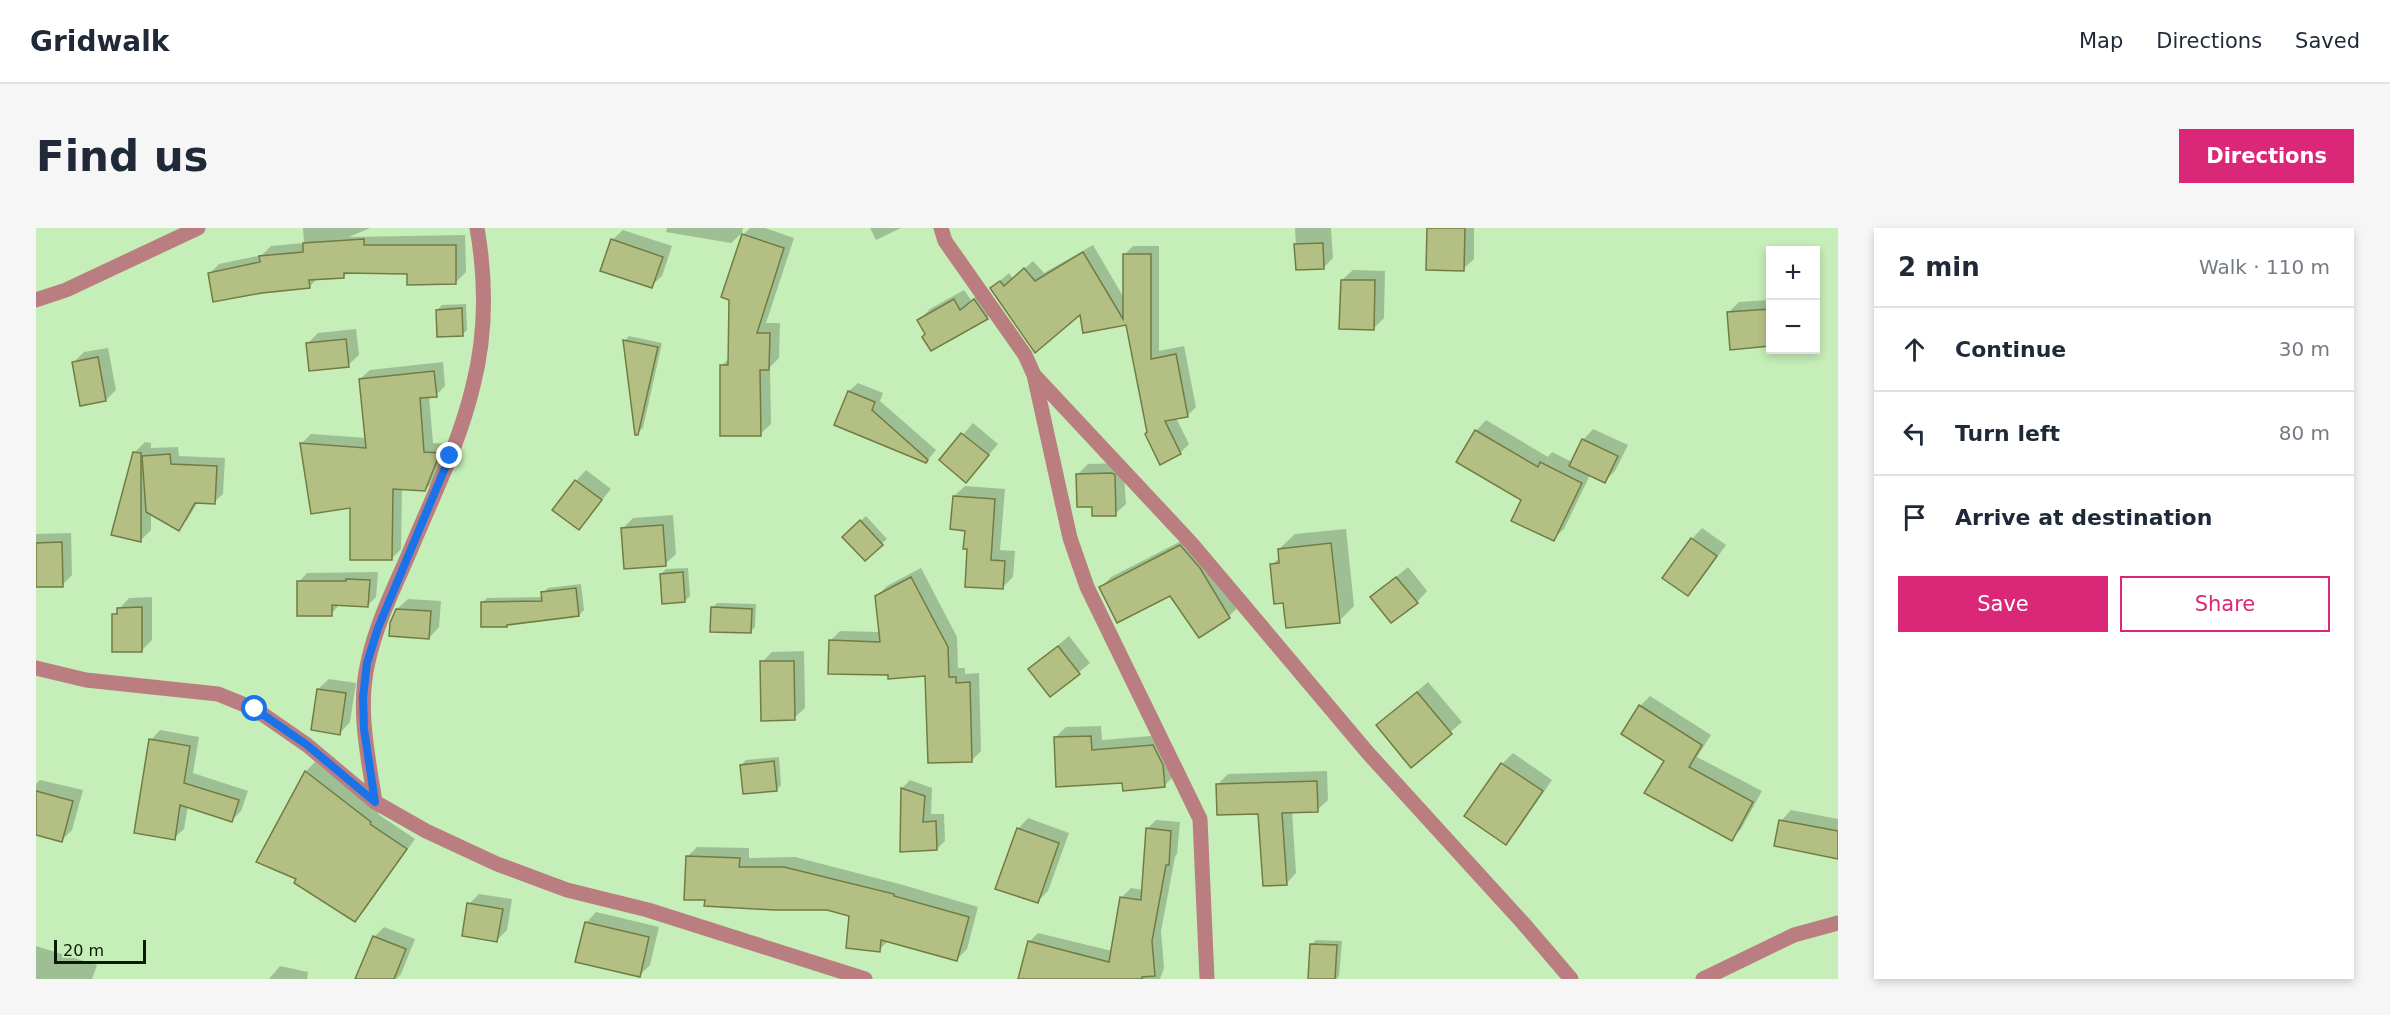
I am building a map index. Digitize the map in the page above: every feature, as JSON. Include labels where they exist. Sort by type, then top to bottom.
[{"type":"street","points":[[36,300],[76,285],[198,228]]},
{"type":"street","points":[[375,802],[364,729],[363,697],[367,663],[378,628],[450,456],[473,386],[481,335],[483,280],[477,228]]},
{"type":"street","points":[[941,228],[945,241],[1025,355],[1034,375],[1070,538],[1087,587],[1200,819],[1207,979]]},
{"type":"street","points":[[1034,375],[1192,544],[1368,753],[1571,979]]},
{"type":"street","points":[[36,668],[86,680],[218,694],[255,709],[307,745],[375,802],[436,836],[497,864],[557,886],[648,910],[864,979]]},
{"type":"street","points":[[1704,979],[1794,935],[1838,922]]},
{"type":"building","points":[[1427,228],[1465,228],[1464,271],[1426,270]]},
{"type":"building","points":[[742,234],[784,248],[757,333],[770,333],[769,370],[760,370],[761,436],[720,436],[720,365],[728,365],[729,300],[721,297]]},
{"type":"building","points":[[364,239],[364,245],[456,245],[456,284],[407,285],[407,274],[344,273],[344,278],[309,280],[310,288],[262,293],[213,302],[208,273],[260,262],[259,256],[303,252],[303,243]]},
{"type":"building","points":[[611,239],[663,257],[652,288],[600,271]]},
{"type":"building","points":[[1323,243],[1324,269],[1296,270],[1294,244]]},
{"type":"building","points":[[1083,252],[1123,319],[1123,254],[1151,254],[1151,359],[1176,354],[1188,417],[1165,421],[1181,454],[1160,465],[1145,434],[1147,432],[1126,325],[1083,333],[1080,315],[1035,353],[990,288],[1000,281],[1004,286],[1024,268],[1035,281]]},
{"type":"building","points":[[1341,280],[1375,280],[1374,330],[1339,329]]},
{"type":"building","points":[[954,299],[960,310],[974,299],[988,319],[931,351],[922,337],[925,334],[917,320]]},
{"type":"building","points":[[462,308],[463,336],[437,337],[436,310]]},
{"type":"building","points":[[1766,309],[1766,346],[1730,350],[1727,312]]},
{"type":"building","points":[[346,339],[349,367],[309,371],[306,343]]},
{"type":"building","points":[[623,340],[658,347],[638,435],[635,435]]},
{"type":"building","points":[[98,357],[106,401],[80,406],[72,362]]},
{"type":"building","points":[[434,371],[437,397],[420,398],[424,452],[440,453],[425,491],[393,489],[392,560],[350,560],[350,508],[311,514],[300,443],[366,448],[359,379]]},
{"type":"building","points":[[848,391],[875,402],[872,410],[928,460],[926,463],[834,425]]},
{"type":"building","points":[[1475,430],[1538,467],[1540,462],[1582,483],[1554,541],[1511,521],[1521,500],[1456,462]]},
{"type":"building","points":[[961,433],[989,455],[966,483],[939,460]]},
{"type":"building","points":[[1582,439],[1618,456],[1605,483],[1569,466]]},
{"type":"building","points":[[133,452],[141,453],[141,542],[111,535]]},
{"type":"building","points":[[170,454],[171,464],[217,466],[215,504],[195,503],[179,531],[146,512],[142,456]]},
{"type":"building","points":[[1112,473],[1115,475],[1116,516],[1092,516],[1092,507],[1077,507],[1076,474]]},
{"type":"building","points":[[575,480],[602,500],[579,530],[552,510]]},
{"type":"building","points":[[953,496],[995,499],[991,560],[1005,561],[1003,589],[965,587],[967,549],[963,549],[965,531],[950,529]]},
{"type":"building","points":[[860,520],[883,545],[865,561],[842,537]]},
{"type":"building","points":[[663,525],[666,566],[624,569],[621,528]]},
{"type":"building","points":[[1691,538],[1717,556],[1688,596],[1662,578]]},
{"type":"building","points":[[62,542],[63,587],[36,587],[36,543]]},
{"type":"building","points":[[1331,543],[1340,623],[1286,628],[1283,603],[1274,604],[1270,564],[1279,563],[1278,549]]},
{"type":"building","points":[[1180,545],[1200,568],[1230,618],[1199,638],[1170,596],[1117,623],[1099,587]]},
{"type":"building","points":[[683,572],[685,602],[662,604],[660,574]]},
{"type":"building","points":[[911,577],[948,647],[949,677],[956,677],[956,683],[970,682],[972,762],[928,763],[925,676],[888,679],[888,675],[828,674],[829,640],[880,642],[875,596]]},
{"type":"building","points":[[1396,577],[1418,603],[1391,623],[1370,597]]},
{"type":"building","points":[[346,579],[370,580],[368,607],[332,605],[332,616],[297,616],[297,581],[346,581]]},
{"type":"building","points":[[576,588],[579,616],[507,625],[507,627],[481,627],[481,602],[542,601],[541,592]]},
{"type":"building","points":[[142,607],[142,652],[112,652],[112,614],[117,614],[117,608]]},
{"type":"building","points":[[711,607],[752,609],[751,633],[710,632]]},
{"type":"building","points":[[396,609],[431,611],[429,639],[389,636],[390,623]]},
{"type":"building","points":[[1058,646],[1080,674],[1050,697],[1028,669]]},
{"type":"building","points":[[760,661],[794,661],[795,720],[761,721]]},
{"type":"building","points":[[317,689],[346,693],[340,735],[311,730]]},
{"type":"building","points":[[1417,692],[1452,734],[1411,768],[1376,725]]},
{"type":"building","points":[[1639,705],[1702,745],[1689,767],[1753,802],[1732,841],[1644,793],[1664,761],[1621,734]]},
{"type":"building","points":[[1091,736],[1092,750],[1153,745],[1163,765],[1165,787],[1123,791],[1122,783],[1056,787],[1054,737]]},
{"type":"building","points":[[149,739],[190,746],[184,783],[239,800],[232,822],[180,805],[175,840],[134,833]]},
{"type":"building","points":[[774,761],[777,791],[743,794],[740,765]]},
{"type":"building","points":[[1501,763],[1543,791],[1506,845],[1464,816]]},
{"type":"building","points":[[305,771],[371,822],[370,824],[407,849],[355,922],[294,883],[296,879],[256,862]]},
{"type":"building","points":[[1317,781],[1318,812],[1282,813],[1287,885],[1263,886],[1258,814],[1217,815],[1216,784]]},
{"type":"building","points":[[901,788],[925,796],[923,822],[936,821],[937,850],[900,852]]},
{"type":"building","points":[[36,791],[73,801],[62,842],[36,835]]},
{"type":"building","points":[[1779,820],[1838,831],[1838,859],[1774,846]]},
{"type":"building","points":[[1017,828],[1059,843],[1038,903],[995,889]]},
{"type":"building","points":[[1146,828],[1171,831],[1169,865],[1166,865],[1152,941],[1155,976],[1142,977],[1142,979],[1018,979],[1028,941],[1109,962],[1120,897],[1141,900]]},
{"type":"building","points":[[686,856],[740,858],[739,867],[784,867],[894,894],[894,896],[969,917],[957,961],[881,940],[880,952],[846,948],[849,916],[827,910],[704,906],[705,900],[684,900]]},
{"type":"building","points":[[467,903],[503,909],[497,942],[462,936]]},
{"type":"building","points":[[585,922],[649,937],[640,977],[575,962]]},
{"type":"building","points":[[373,936],[406,949],[394,979],[355,979]]},
{"type":"building","points":[[1310,944],[1337,945],[1335,979],[1308,979]]},
{"type":"route","points":[[255,709],[307,745],[375,802],[364,729],[363,697],[367,663],[378,628],[450,456]]}]
